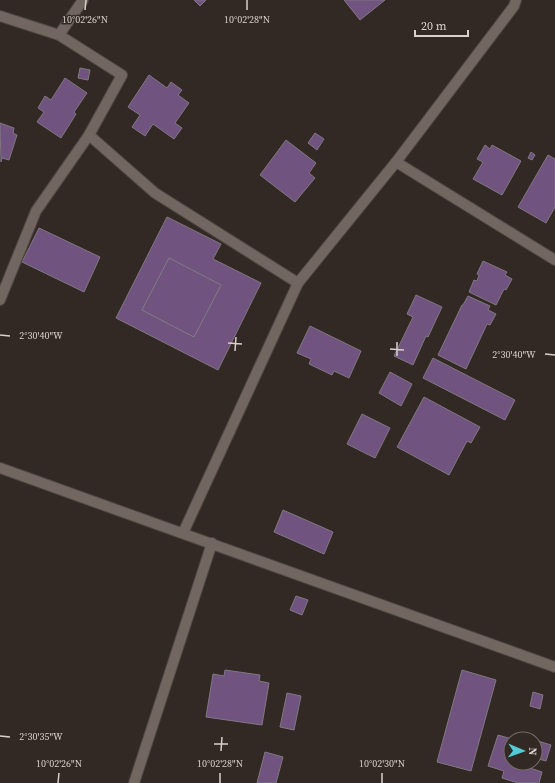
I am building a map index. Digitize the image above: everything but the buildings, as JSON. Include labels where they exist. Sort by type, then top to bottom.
[{"type":"street","points":[[59,35],[83,0]]},
{"type":"street","points":[[183,533],[298,283],[396,162],[514,6],[516,0]]},
{"type":"street","points":[[0,16],[59,35],[122,75],[89,135],[36,211],[0,300]]},
{"type":"street","points":[[89,135],[155,193],[298,283]]},
{"type":"street","points":[[396,162],[555,260]]},
{"type":"street","points":[[0,468],[555,667]]},
{"type":"street","points":[[134,783],[212,543]]}]
